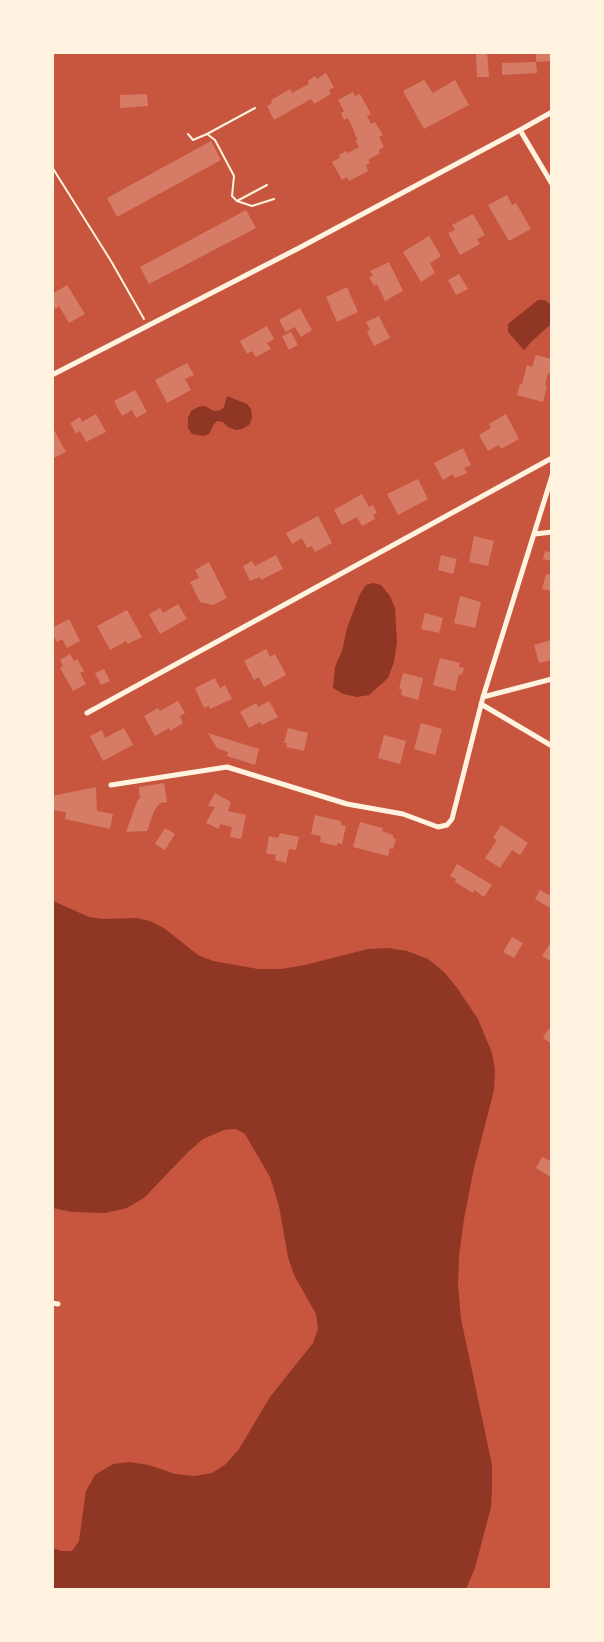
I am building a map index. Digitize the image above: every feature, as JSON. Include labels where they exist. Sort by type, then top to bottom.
[{"type":"street","points":[[52,375],[299,248],[552,112]]},
{"type":"street","points":[[520,130],[552,184]]},
{"type":"street","points":[[87,713],[552,458]]},
{"type":"street","points":[[111,785],[227,767],[347,804],[403,814],[438,827],[447,825],[452,819],[481,704],[552,476]]},
{"type":"street","points":[[535,534],[552,532]]},
{"type":"street","points":[[483,698],[552,680]]},
{"type":"street","points":[[481,704],[552,746]]},
{"type":"path","points":[[188,134],[193,140],[255,108]]},
{"type":"path","points":[[207,134],[215,140],[234,176],[232,196],[237,201],[252,206],[274,199]]},
{"type":"path","points":[[52,167],[112,261],[147,326]]},
{"type":"path","points":[[237,201],[267,185]]},
{"type":"shaded area","points":[[538,300],[545,300],[551,305],[551,324],[524,350],[508,332],[508,324]]},
{"type":"shaded area","points":[[227,396],[247,404],[251,409],[252,418],[249,425],[236,430],[228,427],[223,422],[217,421],[209,434],[203,436],[192,434],[188,428],[188,418],[191,411],[205,406],[214,411],[221,410],[224,407]]},
{"type":"shaded area","points":[[373,583],[381,585],[390,596],[395,608],[397,643],[394,662],[388,678],[369,695],[357,697],[343,694],[333,688],[335,667],[360,594],[366,585]]},
{"type":"shaded area","points":[[53,901],[89,917],[103,919],[136,918],[150,921],[164,928],[198,955],[213,961],[258,969],[281,969],[305,965],[368,949],[388,948],[407,951],[428,959],[444,972],[478,1019],[492,1053],[495,1071],[494,1090],[474,1168],[464,1219],[459,1256],[458,1286],[461,1319],[492,1465],[492,1489],[491,1507],[475,1568],[466,1589],[53,1589],[53,1548],[61,1551],[72,1551],[79,1541],[86,1491],[95,1475],[113,1464],[129,1462],[149,1465],[175,1474],[195,1476],[212,1473],[226,1464],[239,1449],[270,1397],[313,1343],[318,1329],[316,1314],[294,1275],[288,1257],[279,1206],[270,1177],[245,1134],[236,1129],[224,1130],[203,1139],[145,1197],[127,1208],[105,1213],[72,1212],[53,1208]]},
{"type":"building","points":[[476,52],[487,52],[489,77],[477,77]]},
{"type":"building","points":[[536,52],[552,52],[552,61],[536,62]]},
{"type":"building","points":[[536,62],[537,73],[502,75],[502,63]]},
{"type":"building","points":[[326,73],[334,87],[329,90],[331,94],[314,104],[311,99],[274,120],[267,106],[272,103],[271,100],[290,89],[292,93],[309,84],[308,81],[315,76],[317,79]]},
{"type":"building","points":[[424,80],[433,93],[455,80],[469,105],[424,129],[403,91]]},
{"type":"building","points":[[353,92],[355,96],[360,94],[371,114],[367,116],[371,124],[375,122],[383,135],[379,137],[384,147],[379,150],[380,153],[368,160],[370,163],[366,165],[368,171],[349,181],[347,177],[342,180],[332,162],[340,158],[339,155],[346,151],[348,153],[359,147],[355,141],[358,140],[348,118],[344,120],[341,113],[344,111],[338,100]]},
{"type":"building","points":[[147,94],[148,106],[120,108],[120,95]]},
{"type":"building","points":[[211,141],[221,160],[117,217],[107,198]]},
{"type":"building","points":[[507,195],[512,205],[516,203],[531,229],[509,241],[488,205]]},
{"type":"building","points":[[246,210],[256,228],[149,284],[140,267]]},
{"type":"building","points":[[473,214],[485,235],[477,239],[480,244],[460,255],[448,233],[455,230],[452,225]]},
{"type":"building","points":[[429,236],[441,256],[430,263],[435,273],[421,282],[403,252]]},
{"type":"building","points":[[389,262],[403,291],[385,301],[377,284],[374,286],[369,277],[373,276],[370,271]]},
{"type":"building","points":[[459,274],[468,289],[456,295],[448,280]]},
{"type":"building","points":[[67,285],[85,314],[69,323],[59,306],[55,309],[52,305],[52,294]]},
{"type":"building","points":[[347,287],[358,312],[337,322],[326,297]]},
{"type":"building","points":[[300,308],[312,330],[301,337],[295,327],[286,332],[279,320]]},
{"type":"building","points":[[379,316],[390,338],[374,346],[367,332],[370,330],[366,322]]},
{"type":"building","points":[[267,326],[274,339],[267,343],[271,349],[256,357],[252,351],[247,354],[240,341]]},
{"type":"building","points":[[291,332],[298,345],[289,350],[282,336]]},
{"type":"building","points":[[536,355],[552,359],[552,369],[550,374],[548,373],[543,402],[517,395],[527,365],[532,367]]},
{"type":"building","points":[[187,363],[194,375],[185,379],[191,390],[167,403],[155,380]]},
{"type":"building","points":[[135,390],[147,412],[136,418],[132,410],[122,416],[114,401]]},
{"type":"building","points":[[96,414],[106,432],[86,442],[80,431],[76,434],[70,423],[80,417],[82,422]]},
{"type":"building","points":[[506,414],[519,439],[501,449],[499,445],[488,451],[479,435],[491,428],[489,424]]},
{"type":"building","points":[[54,430],[66,452],[52,459],[52,431]]},
{"type":"building","points":[[463,448],[471,465],[464,468],[467,473],[455,478],[453,474],[443,480],[434,463]]},
{"type":"building","points":[[418,479],[428,499],[398,515],[387,494]]},
{"type":"building","points":[[362,494],[369,507],[373,505],[377,513],[373,515],[375,519],[362,526],[357,517],[342,525],[334,510]]},
{"type":"building","points":[[318,516],[332,543],[315,552],[312,546],[307,548],[302,538],[292,544],[286,533]]},
{"type":"building","points":[[474,536],[494,541],[488,566],[469,562]]},
{"type":"building","points":[[545,551],[552,553],[552,561],[543,559]]},
{"type":"building","points":[[276,555],[283,569],[261,580],[260,577],[250,581],[243,566],[252,561],[255,566]]},
{"type":"building","points":[[441,555],[457,559],[453,574],[438,570]]},
{"type":"building","points":[[209,562],[227,598],[213,605],[200,602],[190,582],[199,578],[195,570]]},
{"type":"building","points":[[546,574],[552,575],[552,591],[542,589]]},
{"type":"building","points":[[460,596],[481,602],[475,628],[454,623]]},
{"type":"building","points":[[178,604],[187,619],[160,634],[149,614],[160,608],[163,613]]},
{"type":"building","points":[[127,610],[142,637],[128,644],[126,641],[110,650],[97,626]]},
{"type":"building","points":[[425,613],[443,618],[439,633],[421,629]]},
{"type":"building","points":[[69,619],[80,641],[67,648],[62,639],[57,642],[52,633],[52,628]]},
{"type":"building","points":[[552,640],[552,660],[539,663],[534,645]]},
{"type":"building","points":[[266,649],[270,657],[275,654],[286,675],[264,687],[259,677],[254,680],[244,661]]},
{"type":"building","points":[[70,654],[74,661],[77,659],[84,671],[80,673],[86,684],[73,691],[60,668],[63,666],[60,660]]},
{"type":"building","points":[[440,658],[460,663],[459,667],[464,668],[462,675],[459,674],[455,691],[433,685]]},
{"type":"building","points":[[104,669],[110,681],[101,685],[95,673]]},
{"type":"building","points":[[403,673],[423,678],[418,700],[401,695],[402,689],[399,689]]},
{"type":"building","points":[[215,678],[220,688],[225,685],[232,699],[210,709],[209,706],[204,708],[195,688]]},
{"type":"building","points":[[178,701],[185,713],[180,716],[183,723],[170,731],[169,728],[155,736],[144,716],[158,708],[160,711]]},
{"type":"building","points":[[269,701],[278,717],[262,725],[260,722],[249,728],[240,712],[256,703],[258,707]]},
{"type":"building","points":[[421,723],[442,729],[435,755],[414,749]]},
{"type":"building","points":[[124,728],[133,745],[103,761],[90,736],[102,730],[105,738]]},
{"type":"building","points":[[288,728],[308,733],[304,751],[286,747],[287,743],[284,743]]},
{"type":"building","points":[[208,733],[259,749],[255,765],[227,756],[228,752],[217,748]]},
{"type":"building","points":[[384,735],[406,741],[400,764],[378,758]]},
{"type":"building","points":[[164,783],[167,802],[160,803],[154,811],[147,831],[126,832],[138,799],[140,799],[139,787]]},
{"type":"building","points":[[96,787],[97,811],[113,814],[110,829],[65,819],[66,812],[52,810],[52,796]]},
{"type":"building","points":[[215,793],[231,802],[228,811],[246,815],[241,839],[230,837],[232,827],[220,824],[219,829],[206,823],[215,807],[208,806]]},
{"type":"building","points":[[315,815],[341,821],[341,825],[346,826],[342,844],[337,843],[337,846],[320,842],[321,836],[311,834]]},
{"type":"building","points":[[360,822],[383,828],[382,831],[393,835],[393,838],[396,839],[393,849],[390,848],[388,856],[353,847]]},
{"type":"building","points":[[501,825],[528,843],[520,855],[512,850],[500,868],[485,858],[497,840],[493,838]]},
{"type":"building","points":[[165,828],[175,834],[165,850],[155,844]]},
{"type":"building","points":[[280,833],[299,837],[296,850],[289,849],[286,863],[275,860],[276,855],[266,853],[269,836],[278,838]]},
{"type":"building","points":[[457,864],[492,885],[484,897],[474,890],[473,893],[455,882],[456,879],[450,876]]},
{"type":"building","points":[[540,890],[549,895],[552,891],[550,908],[535,899]]},
{"type":"building","points":[[512,937],[523,943],[514,958],[503,952]]},
{"type":"building","points":[[552,941],[552,962],[542,956]]},
{"type":"building","points":[[548,1029],[552,1031],[552,1044],[543,1038]]},
{"type":"building","points":[[542,1157],[552,1162],[552,1178],[536,1168]]}]
